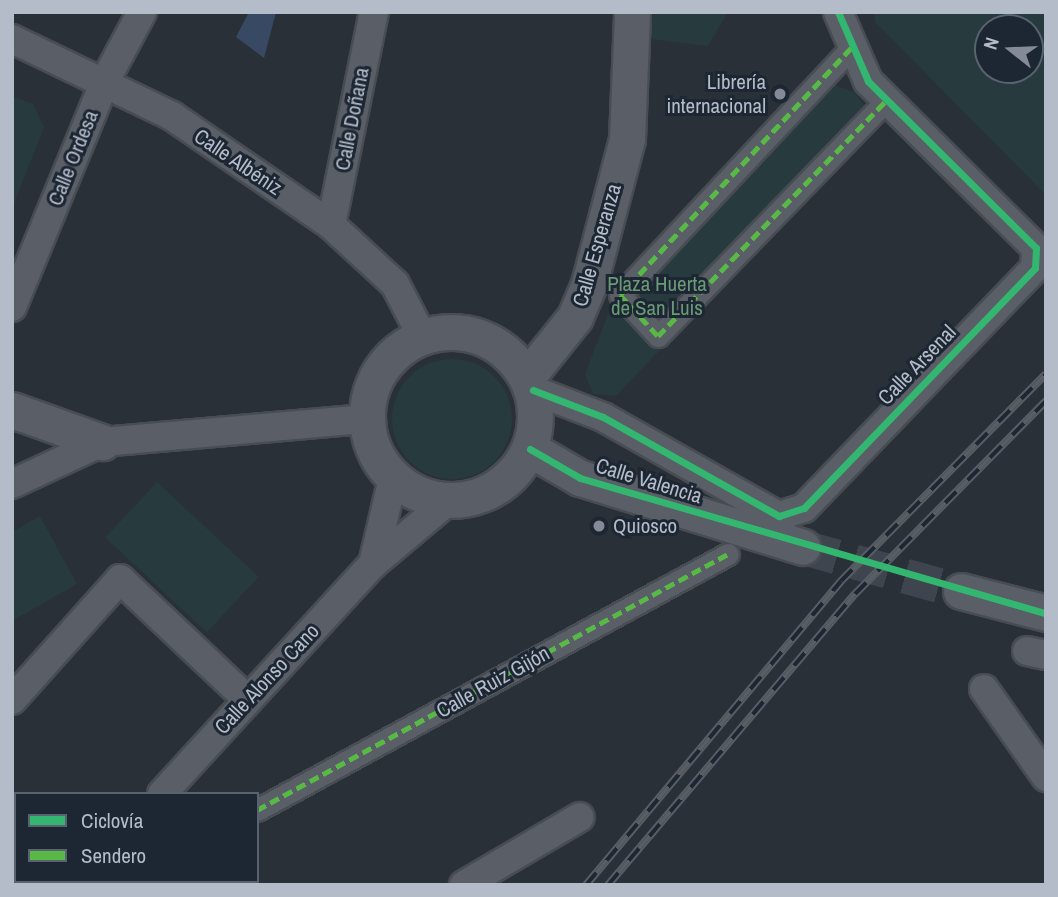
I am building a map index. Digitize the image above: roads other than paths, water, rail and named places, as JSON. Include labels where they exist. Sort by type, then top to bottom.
[{"type":"street","name":"Calle Ordesa","points":[[12,307],[105,81],[142,12]]},
{"type":"street","name":"Calle Doñana","points":[[331,226],[374,12]]},
{"type":"street","name":"Calle Esperanza","points":[[530,384],[575,317],[589,284],[626,139],[632,12]]},
{"type":"street","name":"Calle Arsenal","points":[[530,384],[603,417],[779,516],[804,508],[1035,268],[1036,248],[868,81],[851,48],[838,12]]},
{"type":"street","name":"Calle Albéniz","points":[[12,38],[105,81],[172,116],[331,226],[395,284],[422,336]]},
{"type":"street","points":[[851,48],[620,295],[658,336],[887,100]]},
{"type":"street","points":[[453,331],[482,337],[508,353],[530,384],[536,420],[530,449],[500,486],[448,502],[418,495],[393,478],[373,452],[366,419],[373,384],[392,355],[422,336],[453,331]]},
{"type":"street","points":[[12,410],[102,442]]},
{"type":"street","points":[[12,484],[102,442],[366,419]]},
{"type":"street","name":"Calle Valencia","points":[[530,449],[580,478],[803,547]]},
{"type":"street","name":"Calle Alonso Cano","points":[[373,564],[393,478]]},
{"type":"street","name":"Calle Alonso Cano","points":[[164,792],[373,564],[448,502]]},
{"type":"street","name":"Calle Ruiz Gijón","points":[[259,809],[728,554]]},
{"type":"street","points":[[12,700],[120,579],[248,700]]},
{"type":"street","points":[[961,591],[1046,614]]},
{"type":"street","points":[[984,689],[1046,777]]},
{"type":"street","points":[[464,885],[580,817]]},
{"type":"water","points":[[249,12],[276,12],[264,58],[236,37]]},
{"type":"tunnel","points":[[803,547],[961,591]]},
{"type":"railway","points":[[586,885],[841,581],[1046,374]]},
{"type":"railway","points":[[608,885],[855,594],[1046,401]]},
{"type":"place","name":"Librería internacional","points":[[780,94]]},
{"type":"place","name":"Quiosco","points":[[599,526]]},
{"type":"park label","name":"Plaza Huerta de San Luis","points":[[657,296]]}]
